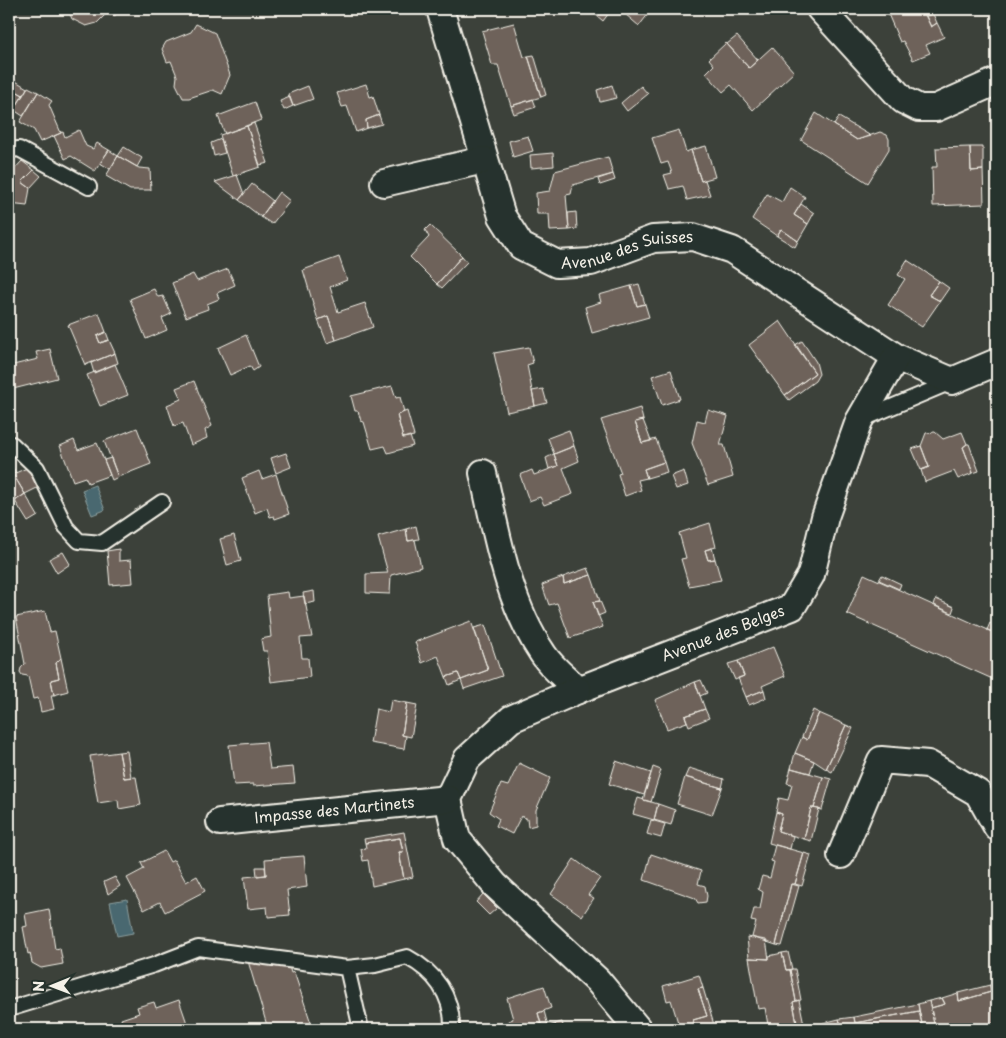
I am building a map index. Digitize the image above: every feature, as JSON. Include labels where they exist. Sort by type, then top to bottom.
[{"type":"street","name":"Avenue des Suisses","points":[[440,9],[502,216],[521,246],[557,264],[591,262],[653,239],[693,238],[732,250],[896,357]]},
{"type":"street","points":[[820,9],[903,100],[919,108],[936,108],[997,81]]},
{"type":"street","points":[[384,183],[484,160]]},
{"type":"street","points":[[896,357],[952,381],[997,362]]},
{"type":"street","name":"Avenue des Belges","points":[[448,800],[467,759],[511,720],[578,690],[792,607],[811,575],[825,517],[859,421],[896,357]]},
{"type":"street","points":[[483,473],[502,554],[517,606],[544,656],[578,690]]},
{"type":"street","points":[[841,855],[881,760],[928,764],[978,793],[997,828]]},
{"type":"street","points":[[448,800],[457,839],[495,884],[598,981],[638,1029]]},
{"type":"street","name":"Impasse des Martinets","points":[[220,822],[448,800]]},
{"type":"lane","points":[[9,150],[19,149],[89,187]]},
{"type":"lane","points":[[859,421],[952,381]]},
{"type":"lane","points":[[9,444],[12,444],[37,468],[66,527],[79,542],[102,543],[162,502]]},
{"type":"lane","points":[[9,1009],[154,965],[198,948],[347,968],[375,965],[407,957],[424,966],[444,989],[452,1020],[452,1029]]},
{"type":"lane","points":[[347,968],[361,1029]]},
{"type":"water","points":[[95,485],[105,510],[92,515],[82,490]]},
{"type":"water","points":[[127,899],[133,933],[117,936],[110,902]]},
{"type":"building","points":[[68,9],[117,9],[115,16],[106,14],[97,23],[86,26],[72,19]]},
{"type":"building","points":[[589,9],[612,9],[603,21]]},
{"type":"building","points":[[624,9],[652,9],[639,26],[625,14],[627,11]]},
{"type":"building","points":[[900,9],[922,9],[931,27],[937,23],[944,37],[926,45],[930,53],[913,60],[903,41],[900,42],[888,14]]},
{"type":"building","points":[[933,14],[937,23],[931,27],[926,16]]},
{"type":"building","points":[[514,23],[524,57],[528,56],[541,97],[511,106],[498,65],[492,65],[482,31]]},
{"type":"building","points":[[196,24],[215,33],[230,75],[222,94],[213,90],[189,98],[183,98],[176,84],[177,76],[171,61],[167,62],[162,49],[166,42],[191,32]]},
{"type":"building","points":[[737,36],[758,60],[749,68],[727,44]]},
{"type":"building","points":[[726,43],[749,68],[772,47],[794,72],[753,110],[731,85],[723,92],[706,73],[714,65],[709,59]]},
{"type":"building","points":[[534,55],[546,95],[541,97],[528,56]]},
{"type":"building","points":[[14,80],[27,88],[23,95],[9,87]]},
{"type":"building","points":[[366,84],[370,97],[373,96],[379,115],[366,120],[367,128],[356,132],[347,106],[342,107],[337,93]]},
{"type":"building","points":[[612,85],[616,98],[600,102],[597,90]]},
{"type":"building","points":[[308,86],[313,99],[293,106],[288,94]]},
{"type":"building","points":[[641,86],[648,94],[627,111],[621,103]]},
{"type":"building","points":[[9,87],[23,95],[12,113],[9,112]]},
{"type":"building","points":[[28,87],[38,92],[23,116],[14,110]]},
{"type":"building","points":[[38,92],[52,101],[49,105],[61,133],[40,142],[34,130],[20,122]]},
{"type":"building","points":[[290,97],[293,106],[284,110],[280,101]]},
{"type":"building","points":[[533,99],[536,107],[514,114],[511,106]]},
{"type":"building","points":[[255,102],[261,120],[225,134],[218,116]]},
{"type":"building","points":[[816,113],[857,140],[880,132],[887,135],[889,149],[868,183],[801,140]]},
{"type":"building","points":[[379,115],[382,124],[367,128],[366,120]]},
{"type":"building","points":[[839,117],[871,136],[857,140],[834,125]]},
{"type":"building","points":[[254,123],[268,163],[260,165],[247,126]]},
{"type":"building","points":[[247,126],[260,167],[233,176],[220,135]]},
{"type":"building","points":[[79,130],[86,146],[93,149],[97,143],[109,150],[95,171],[71,156],[65,159],[54,136],[63,132],[65,137]]},
{"type":"building","points":[[679,130],[686,152],[691,150],[701,181],[705,180],[710,195],[687,200],[683,186],[669,189],[664,175],[672,173],[668,162],[661,164],[652,138]]},
{"type":"building","points":[[528,136],[533,151],[513,157],[509,141]]},
{"type":"building","points":[[221,139],[225,153],[214,156],[211,143]]},
{"type":"building","points":[[706,146],[715,177],[701,181],[691,150]]},
{"type":"building","points":[[124,147],[142,158],[137,167],[118,156]]},
{"type":"building","points":[[970,147],[983,147],[983,170],[971,171]]},
{"type":"building","points":[[970,147],[971,171],[983,170],[984,204],[933,206],[932,167],[937,167],[936,148]]},
{"type":"building","points":[[109,150],[118,156],[110,169],[100,163]]},
{"type":"building","points":[[553,153],[554,166],[531,168],[530,155]]},
{"type":"building","points":[[118,156],[139,168],[150,169],[151,190],[130,190],[106,176]]},
{"type":"building","points":[[608,157],[613,174],[573,185],[571,194],[566,195],[569,230],[550,231],[549,214],[537,214],[536,193],[550,191],[555,171]]},
{"type":"building","points":[[22,161],[34,170],[22,182],[30,188],[27,206],[9,204],[9,175]]},
{"type":"building","points":[[34,170],[41,176],[30,188],[22,182]]},
{"type":"building","points":[[613,174],[615,180],[600,185],[598,179]]},
{"type":"building","points":[[237,175],[244,194],[239,200],[215,182]]},
{"type":"building","points":[[252,184],[273,201],[261,217],[239,200]]},
{"type":"building","points":[[790,187],[805,197],[794,215],[808,224],[798,241],[781,229],[777,236],[752,219],[767,194],[782,202]]},
{"type":"building","points":[[279,192],[290,201],[272,224],[261,217]]},
{"type":"building","points":[[801,204],[814,213],[808,224],[794,215]]},
{"type":"building","points":[[576,212],[577,229],[569,230],[568,213]]},
{"type":"building","points":[[430,225],[462,256],[437,284],[410,257],[429,237],[425,230]]},
{"type":"building","points":[[781,229],[798,241],[795,247],[777,236]]},
{"type":"building","points":[[462,256],[467,262],[442,288],[437,284]]},
{"type":"building","points":[[339,257],[347,280],[330,287],[338,312],[365,303],[373,327],[336,340],[328,316],[318,320],[303,270]]},
{"type":"building","points":[[907,260],[939,281],[929,295],[940,301],[922,327],[888,305],[905,279],[898,275]]},
{"type":"building","points":[[228,269],[235,285],[217,293],[219,299],[207,304],[208,309],[186,317],[172,283],[193,274],[197,281]]},
{"type":"building","points":[[939,281],[949,288],[940,301],[929,295]]},
{"type":"building","points":[[639,284],[645,304],[637,306],[631,286]]},
{"type":"building","points":[[631,286],[637,306],[645,304],[649,317],[592,333],[585,307],[601,302],[599,295]]},
{"type":"building","points":[[154,289],[158,297],[163,296],[171,314],[162,318],[167,330],[146,339],[130,299]]},
{"type":"building","points":[[99,313],[106,332],[97,336],[100,343],[109,340],[115,353],[85,365],[68,325]]},
{"type":"building","points":[[328,316],[336,340],[327,343],[318,320]]},
{"type":"building","points":[[780,321],[815,373],[785,395],[749,345]]},
{"type":"building","points":[[106,332],[109,340],[100,343],[97,336]]},
{"type":"building","points":[[246,335],[259,367],[253,371],[250,366],[230,375],[218,348]]},
{"type":"building","points":[[802,341],[816,362],[819,374],[815,381],[789,400],[785,395],[815,373],[795,345]]},
{"type":"building","points":[[529,347],[533,363],[527,365],[535,406],[507,412],[494,353]]},
{"type":"building","points":[[50,349],[57,378],[9,390],[9,366],[38,359],[36,352]]},
{"type":"building","points":[[115,353],[118,363],[94,373],[91,363]]},
{"type":"building","points":[[115,364],[128,395],[100,406],[87,375]]},
{"type":"building","points":[[671,370],[680,399],[662,405],[652,376]]},
{"type":"building","points":[[194,381],[212,426],[205,430],[207,438],[191,445],[183,423],[174,426],[167,405],[181,399],[176,388]]},
{"type":"building","points":[[392,386],[396,398],[400,397],[404,412],[397,415],[403,438],[410,436],[413,446],[388,453],[385,446],[372,449],[364,422],[361,421],[358,411],[355,411],[351,396]]},
{"type":"building","points":[[543,389],[547,403],[535,406],[532,391]]},
{"type":"building","points":[[640,408],[643,420],[635,422],[642,443],[656,439],[664,462],[644,469],[647,478],[638,480],[641,490],[625,496],[618,474],[621,473],[601,420]]},
{"type":"building","points":[[708,410],[728,416],[720,445],[724,445],[733,477],[708,485],[692,443],[697,420],[705,422]]},
{"type":"building","points":[[407,411],[414,436],[403,438],[397,415]]},
{"type":"building","points":[[643,420],[651,441],[642,443],[635,422]]},
{"type":"building","points":[[137,428],[151,464],[118,477],[104,441]]},
{"type":"building","points":[[569,430],[574,446],[554,454],[548,438]]},
{"type":"building","points":[[935,432],[943,439],[962,432],[967,444],[963,447],[973,473],[958,479],[954,471],[925,482],[921,470],[929,467],[921,446],[926,433]]},
{"type":"building","points":[[74,440],[78,450],[97,443],[110,475],[88,483],[85,477],[73,481],[60,446]]},
{"type":"building","points":[[969,444],[979,471],[973,473],[963,447]]},
{"type":"building","points":[[574,446],[579,461],[563,468],[573,494],[544,505],[540,497],[529,501],[520,475],[532,470],[534,475],[558,466],[554,454]]},
{"type":"building","points":[[921,446],[929,467],[921,470],[912,449]]},
{"type":"building","points":[[286,453],[291,467],[276,473],[271,458]]},
{"type":"building","points":[[554,454],[558,466],[549,469],[546,458]]},
{"type":"building","points":[[111,458],[118,477],[112,480],[104,460]]},
{"type":"building","points":[[9,461],[16,473],[13,474],[25,494],[15,501],[9,492]]},
{"type":"building","points":[[664,462],[667,472],[647,478],[644,469]]},
{"type":"building","points":[[27,468],[39,487],[25,494],[13,474]]},
{"type":"building","points":[[259,471],[262,479],[276,474],[289,514],[275,519],[274,516],[270,517],[267,508],[255,513],[242,478]]},
{"type":"building","points":[[684,471],[688,485],[676,489],[671,476]]},
{"type":"building","points":[[25,494],[38,516],[28,522],[15,501]]},
{"type":"building","points":[[710,523],[716,547],[705,550],[708,560],[715,559],[721,580],[689,586],[681,559],[686,558],[679,533]]},
{"type":"building","points":[[416,526],[419,539],[408,541],[406,529]]},
{"type":"building","points":[[406,529],[408,541],[415,540],[421,567],[391,575],[390,594],[366,593],[366,574],[388,573],[378,537]]},
{"type":"building","points":[[234,535],[241,561],[227,565],[220,539]]},
{"type":"building","points":[[712,548],[715,559],[708,560],[705,550]]},
{"type":"building","points":[[119,549],[119,561],[131,560],[133,583],[110,585],[107,551]]},
{"type":"building","points":[[63,552],[70,564],[57,573],[49,559]]},
{"type":"building","points":[[588,568],[591,575],[564,584],[563,577]]},
{"type":"building","points":[[864,574],[997,634],[997,681],[847,614]]},
{"type":"building","points":[[591,575],[600,601],[593,602],[603,627],[570,638],[557,603],[549,605],[542,585],[563,577],[564,584]]},
{"type":"building","points":[[882,575],[901,584],[899,589],[879,580]]},
{"type":"building","points":[[314,591],[315,602],[305,604],[303,593]]},
{"type":"building","points":[[288,592],[289,598],[304,596],[312,637],[300,638],[302,658],[308,658],[310,677],[271,682],[267,651],[263,651],[261,639],[271,637],[267,595]]},
{"type":"building","points":[[936,599],[954,607],[952,613],[934,605]]},
{"type":"building","points":[[600,601],[605,613],[598,616],[593,602]]},
{"type":"building","points":[[45,611],[50,632],[55,631],[61,658],[56,663],[59,678],[51,680],[54,695],[51,695],[54,709],[41,712],[38,698],[33,699],[28,676],[22,675],[20,672],[25,664],[16,617]]},
{"type":"building","points":[[471,621],[488,670],[461,680],[458,673],[446,677],[438,656],[422,663],[415,642]]},
{"type":"building","points":[[990,623],[997,626],[997,634],[987,630]]},
{"type":"building","points":[[485,625],[502,676],[464,689],[461,680],[488,670],[474,628]]},
{"type":"building","points":[[773,647],[785,676],[762,686],[764,690],[746,697],[738,678],[744,676],[738,661]]},
{"type":"building","points":[[61,658],[68,691],[54,695],[51,680],[59,678],[56,663]]},
{"type":"building","points":[[738,661],[744,676],[735,680],[728,664]]},
{"type":"building","points":[[458,673],[461,680],[449,685],[446,677]]},
{"type":"building","points":[[701,680],[707,693],[700,696],[695,682]]},
{"type":"building","points":[[695,682],[705,709],[685,716],[687,722],[667,729],[655,700]]},
{"type":"building","points":[[764,690],[766,698],[749,705],[746,697]]},
{"type":"building","points":[[391,700],[407,703],[402,735],[406,736],[404,749],[370,743],[376,709],[389,712]]},
{"type":"building","points":[[407,703],[417,705],[411,737],[402,735]]},
{"type":"building","points":[[705,709],[709,718],[689,726],[685,716]]},
{"type":"building","points":[[813,710],[819,713],[807,740],[802,737]]},
{"type":"building","points":[[819,713],[846,725],[826,769],[814,761],[795,753],[802,737],[807,740]]},
{"type":"building","points":[[846,725],[853,728],[832,772],[826,769]]},
{"type":"building","points":[[266,742],[270,769],[293,767],[295,783],[253,786],[253,784],[234,785],[229,745]]},
{"type":"building","points":[[127,751],[131,777],[124,778],[119,752]]},
{"type":"building","points":[[119,752],[124,778],[136,777],[141,805],[119,809],[118,800],[98,803],[90,756]]},
{"type":"building","points":[[795,753],[814,761],[810,773],[791,768]]},
{"type":"building","points":[[616,761],[651,773],[644,795],[609,784]]},
{"type":"building","points":[[519,763],[550,778],[536,810],[536,825],[528,827],[527,819],[521,816],[512,834],[496,826],[499,819],[489,812],[501,784],[508,786]]},
{"type":"building","points":[[653,767],[661,770],[651,802],[643,800]]},
{"type":"building","points":[[689,768],[724,779],[722,788],[685,777]]},
{"type":"building","points":[[791,768],[823,777],[814,808],[811,808],[804,839],[778,831],[782,814],[776,812],[779,798],[788,800],[792,784],[787,783]]},
{"type":"building","points":[[685,777],[722,788],[712,815],[677,804]]},
{"type":"building","points":[[823,777],[831,779],[822,810],[814,808]]},
{"type":"building","points":[[638,798],[658,804],[654,820],[633,814]]},
{"type":"building","points":[[658,804],[675,810],[671,825],[654,820]]},
{"type":"building","points":[[811,808],[819,809],[811,841],[804,839]]},
{"type":"building","points":[[776,812],[782,814],[778,831],[793,836],[790,849],[769,843]]},
{"type":"building","points":[[651,820],[665,824],[661,838],[647,834]]},
{"type":"building","points":[[404,832],[413,877],[404,879],[399,852],[403,852],[400,838],[365,843],[364,839]]},
{"type":"building","points":[[400,838],[403,852],[399,852],[404,879],[372,886],[368,860],[363,861],[361,849],[366,848],[365,843]]},
{"type":"building","points":[[775,845],[804,853],[795,884],[791,884],[776,945],[752,937],[756,922],[751,921],[754,909],[760,909],[763,892],[758,889],[762,876],[770,878],[774,862],[771,861]]},
{"type":"building","points":[[164,851],[170,862],[174,860],[186,882],[197,876],[205,891],[165,912],[160,902],[144,910],[127,878],[144,869],[141,863]]},
{"type":"building","points":[[804,853],[811,855],[802,886],[795,884]]},
{"type":"building","points":[[651,854],[701,871],[698,884],[705,886],[706,902],[698,903],[695,898],[644,880]]},
{"type":"building","points":[[304,856],[307,887],[287,890],[290,915],[268,917],[267,907],[248,909],[244,877],[266,875],[265,859]]},
{"type":"building","points":[[574,859],[600,878],[588,895],[594,898],[582,916],[551,894]]},
{"type":"building","points":[[256,867],[265,867],[266,875],[257,876]]},
{"type":"building","points":[[115,877],[120,886],[108,894],[104,882]]},
{"type":"building","points":[[791,884],[799,886],[782,946],[776,945]]},
{"type":"building","points":[[483,894],[497,908],[489,915],[476,902]]},
{"type":"building","points":[[49,909],[55,949],[60,948],[63,964],[41,968],[32,963],[30,953],[28,954],[23,927],[27,926],[25,914]]},
{"type":"building","points":[[747,937],[766,940],[769,959],[749,958]]},
{"type":"building","points":[[788,952],[792,969],[786,970],[782,953]]},
{"type":"building","points":[[782,953],[786,970],[790,970],[796,1001],[793,1002],[798,1029],[762,1029],[762,1026],[768,1025],[765,1008],[758,1009],[749,958],[769,959],[769,956]]},
{"type":"building","points":[[248,961],[289,966],[291,973],[294,972],[313,1029],[268,1029]]},
{"type":"building","points":[[795,969],[801,1000],[796,1001],[790,970]]},
{"type":"building","points":[[699,975],[703,988],[698,989],[707,1016],[693,1020],[694,1027],[680,1029],[671,1000],[667,1001],[663,986]]},
{"type":"building","points":[[997,983],[997,1023],[968,1029],[935,1029],[931,1008],[945,1004],[942,998],[958,993],[959,1001],[991,992],[990,985]]},
{"type":"building","points":[[990,985],[991,992],[959,1001],[958,993]]},
{"type":"building","points":[[544,986],[551,1008],[538,1013],[542,1028],[555,1024],[556,1029],[510,1029],[508,1021],[513,1019],[507,998]]},
{"type":"building","points":[[703,988],[714,1025],[695,1029],[693,1020],[707,1016],[698,989]]},
{"type":"building","points":[[942,998],[945,1004],[931,1008],[929,1001]]},
{"type":"building","points":[[179,1000],[189,1029],[124,1029],[121,1019],[139,1013],[137,1007],[154,1002],[156,1008]]},
{"type":"building","points":[[799,1000],[805,1029],[798,1029],[793,1002]]},
{"type":"building","points":[[929,1001],[935,1028],[923,1029],[918,1004]]},
{"type":"building","points":[[918,1004],[919,1011],[855,1023],[854,1017]]},
{"type":"building","points":[[544,1011],[548,1026],[542,1028],[538,1013]]},
{"type":"building","points":[[919,1011],[923,1029],[824,1029],[841,1025],[839,1019],[854,1017],[855,1023]]},
{"type":"building","points":[[839,1019],[841,1025],[824,1028],[823,1023]]},
{"type":"building","points":[[562,1022],[564,1029],[556,1029],[555,1024]]},
{"type":"building","points":[[997,1023],[997,1029],[968,1029]]}]
